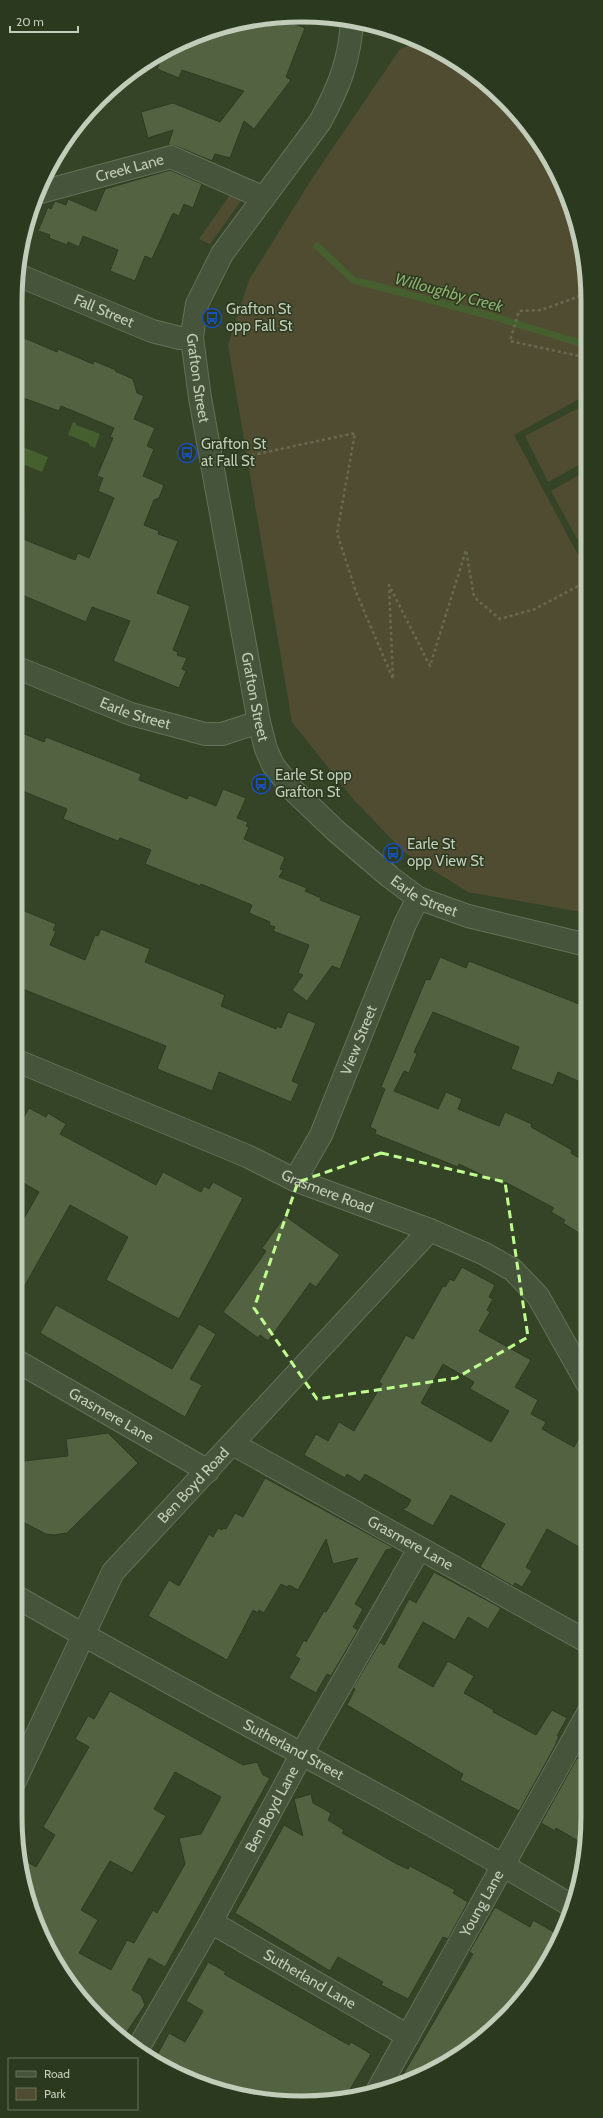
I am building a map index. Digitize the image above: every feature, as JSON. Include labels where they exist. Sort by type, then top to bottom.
[{"type":"street","name":"Grafton Street","points":[[293,790],[273,765],[266,749],[259,722],[200,398],[192,338],[197,304],[207,280],[226,248],[320,122],[331,102],[341,81],[352,26]]},
{"type":"street","name":"Creek Lane","points":[[45,191],[171,157],[264,198]]},
{"type":"street","name":"Fall Street","points":[[23,277],[152,331],[180,338],[192,338]]},
{"type":"street","name":"Earle Street","points":[[22,670],[131,714],[205,734],[222,734],[259,722]]},
{"type":"street","name":"Earle Street","points":[[293,790],[390,877],[418,898],[475,918],[581,944]]},
{"type":"street","name":"View Street","points":[[295,1180],[321,1135],[405,924],[418,898]]},
{"type":"street","name":"Grasmere Road","points":[[22,1063],[247,1156],[295,1180],[430,1230],[485,1254],[512,1270],[538,1296],[581,1372]]},
{"type":"street","name":"Ben Boyd Road","points":[[22,1766],[82,1635],[113,1572],[430,1230]]},
{"type":"street","name":"Grasmere Lane","points":[[22,1364],[208,1471]]},
{"type":"street","name":"Grasmere Lane","points":[[233,1444],[581,1638]]},
{"type":"street","name":"Ben Boyd Lane","points":[[141,2045],[211,1922],[302,1753],[419,1548]]},
{"type":"street","name":"Sutherland Street","points":[[22,1600],[82,1635],[302,1753],[503,1865],[567,1903]]},
{"type":"street","name":"Young Lane","points":[[381,2084],[581,1726]]},
{"type":"street","name":"Sutherland Lane","points":[[211,1922],[408,2036]]},
{"type":"path","points":[[581,296],[541,310],[519,311],[510,341],[581,355]]},
{"type":"path","points":[[212,464],[355,432],[337,533],[356,592],[393,679],[389,585],[430,666],[466,550],[474,597],[500,619],[535,609],[581,585]]},
{"type":"highlighted area","points":[[381,1153],[505,1182],[528,1337],[456,1378],[317,1399],[254,1308],[298,1182]]},
{"type":"green space","points":[[412,45],[441,59],[486,91],[512,117],[534,146],[552,178],[566,212],[576,247],[579,265],[581,302],[581,398],[514,435],[581,561],[581,912],[468,892],[404,852],[354,800],[292,722],[228,345],[249,280],[313,177],[400,49]]},
{"type":"green space","points":[[234,189],[246,194],[210,244],[199,239]]},
{"type":"green space","points":[[581,407],[581,464],[548,482],[525,436]]},
{"type":"green space","points":[[581,474],[581,537],[577,539],[551,491]]},
{"type":"shaded area","points":[[73,422],[76,423],[76,425],[100,434],[95,448],[89,445],[89,443],[68,435]]},
{"type":"shaded area","points":[[22,447],[48,457],[42,472],[22,464]]},
{"type":"building","points":[[291,23],[305,28],[286,77],[291,80],[254,129],[244,121],[230,158],[215,154],[212,161],[176,146],[168,145],[173,130],[148,138],[141,112],[173,103],[220,122],[244,91],[182,70],[179,78],[157,69],[161,60],[195,43],[247,27]]},
{"type":"building","points":[[170,170],[202,184],[193,208],[184,204],[179,216],[173,213],[152,259],[145,256],[135,281],[110,271],[118,250],[83,236],[79,247],[68,242],[67,245],[49,238],[50,235],[38,231],[48,207],[51,209],[55,201],[66,205],[68,199],[96,211],[105,189]]},
{"type":"building","points":[[22,337],[57,352],[58,349],[93,364],[94,361],[116,370],[115,371],[133,379],[137,393],[144,396],[134,419],[155,428],[147,446],[154,449],[143,476],[164,485],[159,498],[154,500],[144,525],[159,531],[158,534],[178,541],[157,593],[190,606],[173,650],[178,652],[177,655],[187,658],[182,669],[186,671],[179,688],[113,661],[130,621],[92,607],[86,622],[22,595],[23,539],[75,560],[78,553],[89,558],[114,498],[98,491],[103,478],[97,476],[113,438],[110,437],[114,428],[61,406],[59,411],[22,398]]},
{"type":"building","points":[[22,733],[44,742],[46,737],[141,774],[139,780],[187,799],[189,795],[216,806],[223,789],[246,798],[237,818],[248,822],[246,826],[249,827],[244,839],[285,857],[280,869],[283,870],[279,877],[307,888],[305,891],[321,898],[320,900],[361,916],[340,969],[332,966],[307,1001],[292,990],[303,975],[298,973],[309,945],[273,931],[275,927],[269,925],[270,922],[249,913],[252,905],[201,884],[200,886],[145,864],[151,850],[120,838],[118,841],[63,819],[67,809],[22,791]]},
{"type":"building","points":[[22,910],[56,924],[53,930],[56,931],[50,945],[85,960],[95,935],[98,936],[101,929],[150,949],[145,962],[225,995],[221,1006],[276,1029],[277,1026],[281,1028],[288,1012],[316,1023],[292,1081],[299,1084],[291,1102],[219,1072],[212,1091],[157,1069],[166,1046],[22,989]]},
{"type":"building","points":[[440,957],[466,968],[469,961],[581,1005],[580,1082],[558,1072],[553,1085],[511,1069],[519,1047],[433,1012],[414,1052],[417,1054],[409,1073],[404,1071],[394,1091],[438,1109],[446,1092],[462,1099],[458,1109],[499,1126],[505,1112],[532,1124],[531,1127],[572,1150],[571,1153],[581,1159],[581,1234],[563,1223],[565,1220],[551,1212],[554,1208],[505,1182],[503,1185],[459,1164],[458,1167],[375,1134],[376,1130],[370,1127],[385,1089],[381,1087],[426,979],[430,980]]},
{"type":"building","points":[[29,1108],[46,1117],[48,1113],[66,1124],[60,1134],[156,1185],[163,1172],[201,1192],[204,1186],[209,1189],[213,1182],[243,1198],[179,1319],[106,1280],[128,1237],[70,1205],[22,1291],[22,1222],[39,1192],[22,1182],[22,1120]]},
{"type":"building","points":[[285,1216],[340,1255],[316,1287],[310,1283],[268,1341],[260,1335],[258,1338],[223,1312],[266,1251],[262,1248]]},
{"type":"building","points":[[462,1267],[495,1285],[489,1297],[493,1299],[487,1310],[490,1312],[479,1331],[531,1360],[515,1387],[538,1400],[531,1414],[546,1422],[542,1429],[574,1447],[581,1435],[581,1548],[547,1529],[526,1567],[532,1571],[522,1587],[515,1583],[513,1586],[480,1567],[505,1524],[451,1495],[433,1526],[402,1509],[407,1507],[411,1500],[365,1474],[360,1482],[347,1474],[345,1478],[304,1455],[316,1434],[328,1441],[339,1422],[354,1431],[382,1384],[379,1382],[406,1335],[413,1339],[443,1286],[445,1287],[450,1279],[454,1281]],"holes":[[[443,1364],[474,1382],[470,1389],[509,1411],[491,1442],[421,1403]]]},
{"type":"building","points":[[56,1305],[172,1369],[199,1324],[216,1334],[190,1379],[202,1385],[185,1417],[40,1333]]},
{"type":"building","points":[[108,1433],[138,1463],[67,1533],[54,1535],[46,1534],[22,1522],[22,1461],[68,1456],[66,1439]]},
{"type":"building","points":[[265,1478],[394,1548],[386,1550],[355,1604],[363,1609],[353,1627],[358,1630],[331,1676],[327,1674],[316,1693],[289,1678],[300,1659],[295,1656],[304,1640],[306,1642],[324,1611],[326,1612],[358,1558],[333,1564],[326,1539],[298,1590],[289,1585],[287,1587],[281,1584],[264,1613],[259,1610],[258,1613],[253,1610],[227,1660],[148,1616],[169,1580],[179,1586],[209,1534],[213,1537],[218,1528],[222,1530],[223,1528],[226,1529],[235,1513],[243,1517]]},
{"type":"building","points":[[434,1572],[501,1608],[488,1629],[468,1617],[455,1640],[423,1622],[398,1667],[433,1687],[448,1661],[474,1676],[464,1693],[494,1710],[493,1712],[536,1735],[552,1710],[567,1718],[557,1736],[559,1736],[555,1746],[519,1811],[460,1780],[463,1774],[347,1705],[355,1689],[353,1688],[380,1642],[384,1645],[409,1599],[416,1603]]},
{"type":"building","points":[[110,1691],[243,1765],[257,1762],[263,1775],[270,1778],[165,1967],[149,1958],[132,1990],[141,1995],[145,2005],[126,2034],[91,2001],[59,1956],[43,1923],[32,1889],[25,1861],[36,1867],[55,1835],[43,1827],[89,1747],[75,1739],[88,1716],[94,1719]],"holes":[[[175,1772],[221,1797],[201,1834],[179,1838],[185,1864],[157,1913],[153,1910],[134,1943],[127,1940],[111,1970],[79,1953],[98,1920],[81,1910],[110,1861],[132,1873],[166,1816],[154,1809]]]},
{"type":"building","points":[[577,1758],[581,1760],[580,1842],[556,1828],[555,1831],[541,1823]]},
{"type":"building","points":[[311,1794],[313,1803],[331,1813],[328,1820],[344,1830],[342,1833],[397,1864],[408,1869],[410,1866],[455,1890],[453,1893],[468,1902],[448,1939],[443,1937],[408,1999],[381,1985],[383,1982],[338,1957],[330,1971],[235,1913],[284,1825],[303,1836],[294,1799]]},
{"type":"building","points":[[495,1907],[530,1927],[533,1920],[555,1933],[544,1956],[523,1987],[512,2001],[486,2027],[441,2059],[401,2077],[473,1954],[469,1952]]},
{"type":"building","points":[[208,1962],[226,1972],[224,1974],[349,2045],[351,2042],[371,2054],[348,2092],[302,2096],[283,2095],[247,2091],[229,2086],[195,2075],[157,2056],[169,2033],[185,2042],[203,2011],[186,2001]]},
{"type":"waterway","name":"Willoughby Creek","points":[[317,246],[353,280],[491,316],[581,343]]},
{"type":"place","name":"Grafton St opp Fall St","points":[[212,318]]},
{"type":"place","name":"Grafton St at Fall St","points":[[187,453]]},
{"type":"place","name":"Earle St opp Grafton St","points":[[261,784]]},
{"type":"place","name":"Earle St opp View St","points":[[393,853]]}]
